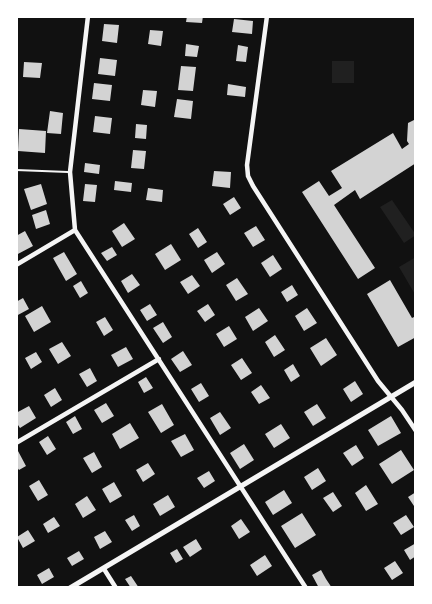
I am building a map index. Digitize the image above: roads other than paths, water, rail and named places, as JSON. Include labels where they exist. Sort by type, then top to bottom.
[{"type":"street","points":[[88,16],[70,172],[75,230],[306,588]]},
{"type":"street","points":[[267,16],[247,166],[248,176],[252,186],[372,373],[402,410],[416,431]]},
{"type":"street","points":[[16,265],[75,230]]},
{"type":"street","points":[[16,443],[159,358]]},
{"type":"street","points":[[70,588],[416,382]]},
{"type":"street","points":[[104,569],[116,588]]},
{"type":"lane","points":[[16,170],[70,172]]}]
